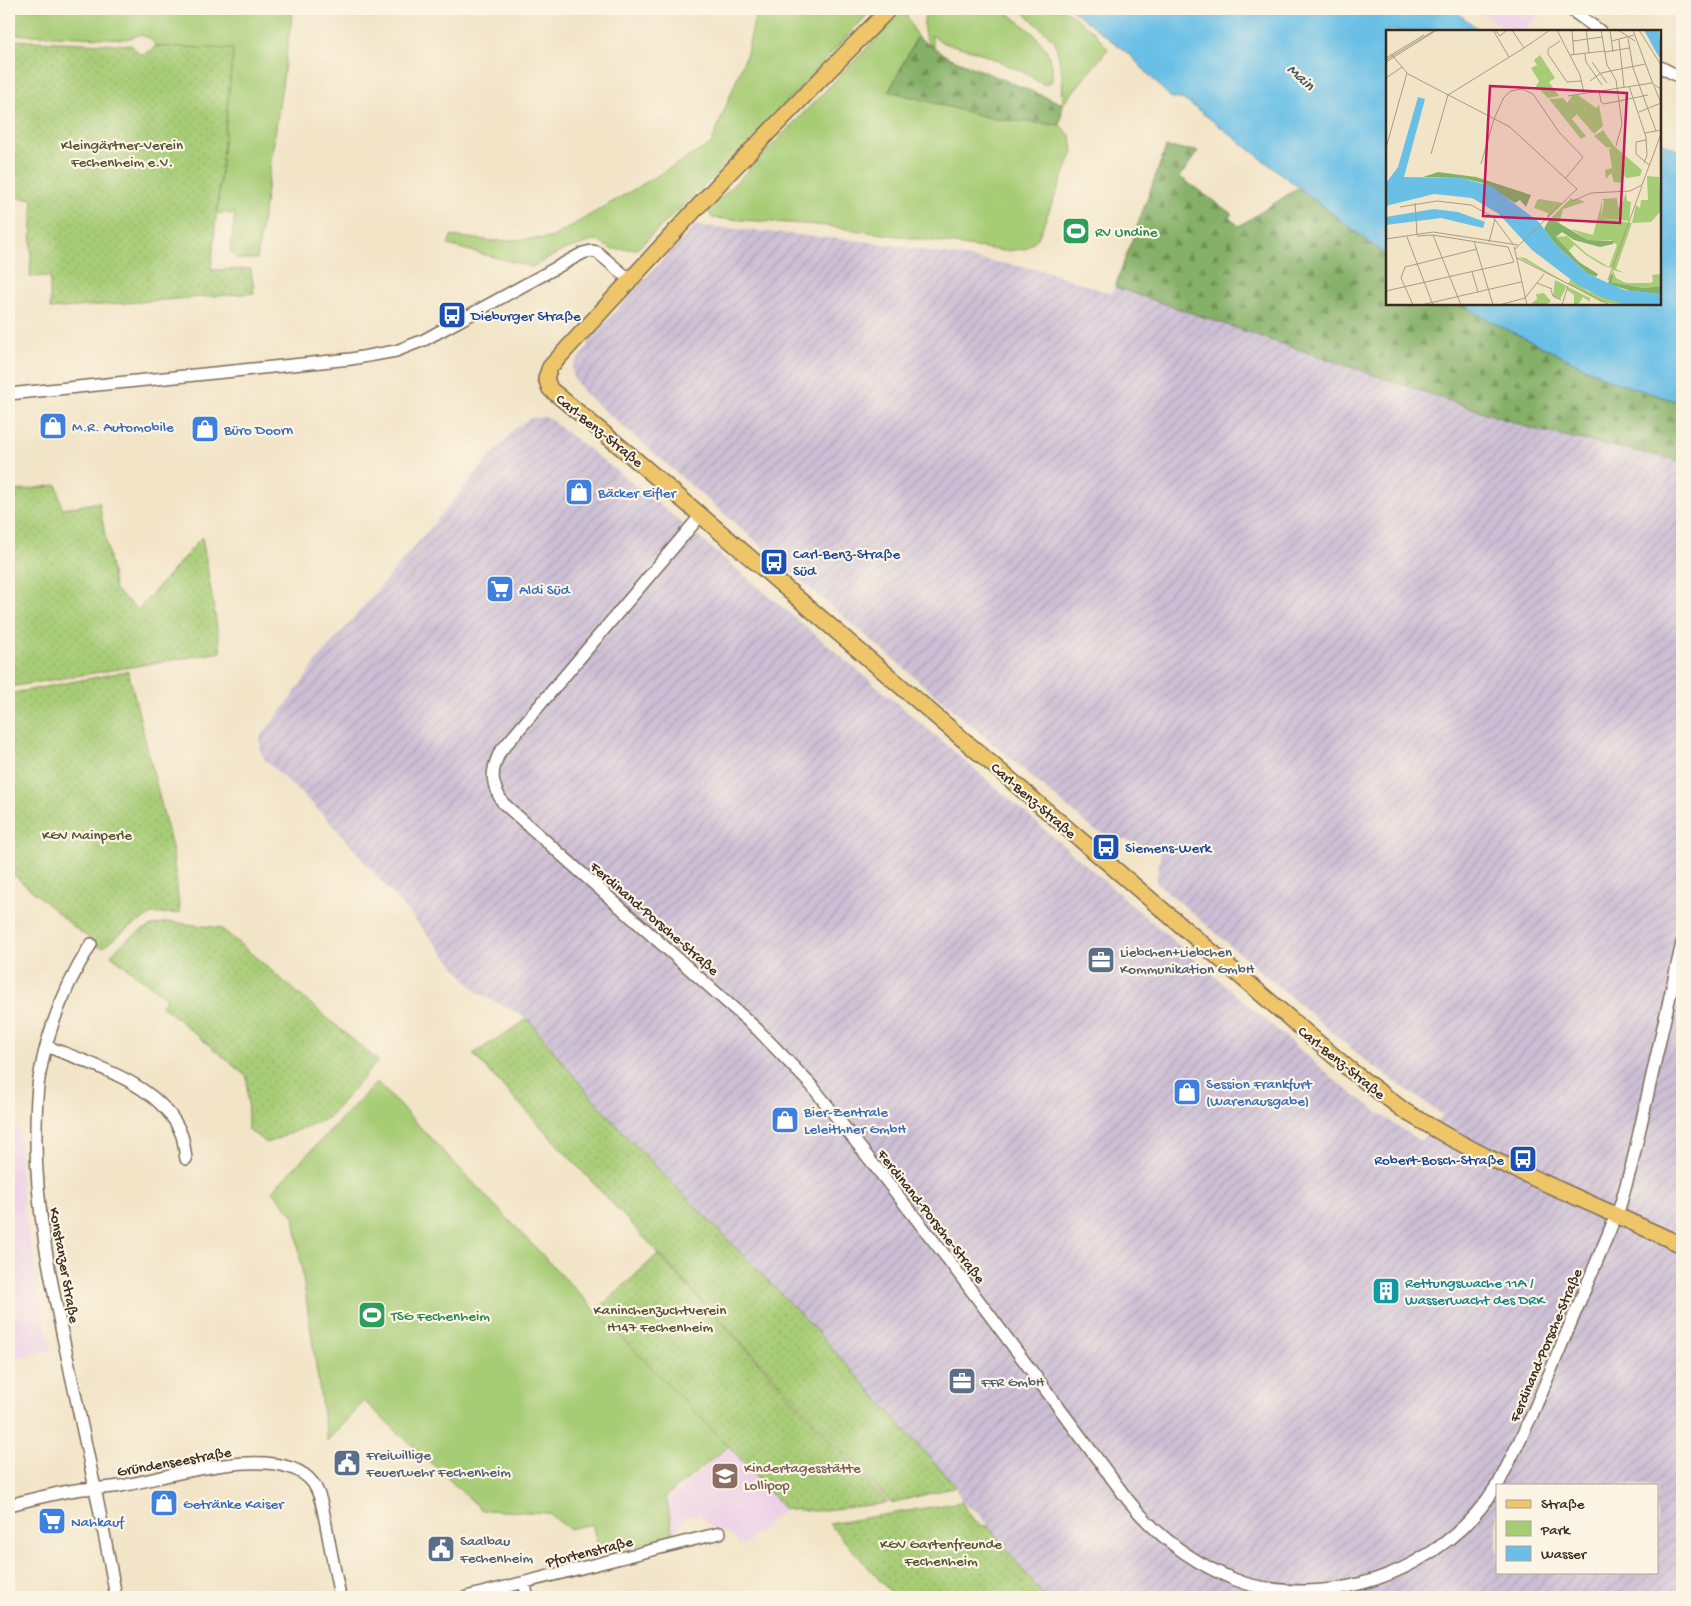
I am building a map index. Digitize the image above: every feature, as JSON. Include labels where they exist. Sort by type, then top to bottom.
[{"type":"main road","points":[[630,280],[734,167],[889,9]]},
{"type":"main road","name":"Carl-Benz-Straße","points":[[630,280],[550,367],[547,374],[547,382],[556,396],[623,449],[701,515],[1349,1070],[1412,1115],[1485,1156],[1682,1245]]},
{"type":"street","points":[[1570,9],[1599,30]]},
{"type":"street","points":[[1661,68],[1682,78]]},
{"type":"street","points":[[9,394],[351,359],[396,351],[445,330],[591,250],[598,252],[630,280]]},
{"type":"street","name":"Ferdinand-Porsche-Straße","points":[[701,515],[500,752],[493,770],[493,780],[496,792],[503,803],[757,1029],[812,1086],[947,1258],[1128,1500],[1169,1543],[1209,1568],[1253,1586],[1286,1591],[1320,1591],[1345,1587],[1388,1575],[1420,1560],[1437,1549],[1453,1537],[1482,1508],[1496,1487]]},
{"type":"street","points":[[1617,1215],[1632,1164],[1682,943]]},
{"type":"street","name":"Konstanzer Straße","points":[[92,944],[77,966],[65,992],[46,1046],[40,1073],[36,1112],[37,1187],[39,1209],[60,1322],[96,1489],[116,1597]]},
{"type":"street","points":[[46,1046],[116,1075],[152,1097],[164,1108],[179,1129],[183,1139],[186,1159]]},
{"type":"street","name":"Ferdinand-Porsche-Straße","points":[[1498,1484],[1532,1415],[1617,1215]]},
{"type":"street","name":"Gründenseestraße","points":[[9,1505],[71,1491],[122,1486],[180,1472],[228,1464],[267,1464],[291,1467],[307,1477],[316,1490],[322,1508],[340,1597]]},
{"type":"street","name":"Pfortenstraße","points":[[466,1597],[720,1532]]},
{"type":"street","points":[[524,1583],[528,1597]]},
{"type":"shaded area","points":[[1477,9],[1545,9],[1524,30],[1508,30]]},
{"type":"shaded area","points":[[695,225],[872,242],[1042,270],[1112,294],[1115,287],[1536,430],[1682,461],[1682,1597],[1252,1597],[1230,1591],[1227,1597],[1058,1597],[1056,1595],[1044,1597],[978,1512],[962,1503],[956,1487],[814,1328],[627,1137],[580,1084],[528,1019],[477,992],[325,816],[264,759],[260,749],[260,737],[286,705],[317,661],[515,428],[531,418],[547,417],[659,504],[935,735],[1342,1086],[1421,1141],[1443,1115],[1367,1062],[1156,882],[1161,851],[1094,830],[585,394],[573,378],[572,367],[587,348],[589,340]]},
{"type":"shaded area","points":[[9,1125],[18,1128],[23,1206],[51,1350],[9,1360]]},
{"type":"shaded area","name":"Kindertagesstätte Lollipop","points":[[729,1446],[784,1509],[744,1545],[739,1545],[730,1534],[712,1528],[699,1514],[684,1517],[674,1536],[600,1554],[592,1524],[661,1507]]},
{"type":"green space","points":[[9,9],[293,9],[257,259],[237,259],[230,250],[235,214],[217,213],[233,50],[156,46],[150,38],[139,35],[126,39],[9,34]]},
{"type":"green space","points":[[755,9],[854,9],[868,14],[742,150],[637,249],[611,249],[596,240],[564,250],[532,267],[448,245],[451,236],[494,241],[551,238],[711,144],[747,53]]},
{"type":"green space","points":[[926,9],[1003,9],[1034,34],[1046,49],[1052,65],[1052,80],[1049,84],[1042,84],[1023,72],[975,51],[944,43],[931,35],[934,48],[925,35]]},
{"type":"green space","points":[[1020,9],[1064,9],[1094,32],[1108,49],[1063,104],[1062,73],[1055,41]]},
{"type":"green space","points":[[904,10],[917,37],[889,91],[994,119],[1060,125],[1071,136],[1073,152],[1038,238],[1025,249],[1004,251],[819,225],[712,218],[708,211]]},
{"type":"green space","points":[[917,37],[948,57],[1063,104],[1060,125],[994,119],[889,91]]},
{"type":"green space","name":"Kleingärtner-Verein Fechenheim e.V.","points":[[9,40],[131,45],[139,54],[145,54],[156,46],[233,49],[211,270],[251,269],[254,293],[50,309],[50,276],[30,277],[33,199],[9,197]]},
{"type":"green space","points":[[1166,147],[1198,151],[1180,177],[1232,214],[1229,217],[1239,226],[1298,188],[1386,255],[1386,305],[1465,305],[1490,321],[1612,381],[1682,403],[1682,461],[1536,430],[1115,287]]},
{"type":"green space","points":[[57,485],[62,509],[99,502],[115,590],[138,610],[202,537],[221,652],[9,687],[9,591],[11,590],[9,582],[9,492]]},
{"type":"green space","name":"KGV Mainperle","points":[[128,671],[172,847],[180,913],[152,914],[128,928],[102,948],[74,927],[9,871],[9,694]]},
{"type":"green space","points":[[170,922],[221,928],[378,1061],[328,1118],[267,1143],[248,1130],[247,1077],[161,1005],[167,999],[111,955],[123,943],[145,929]]},
{"type":"green space","points":[[528,1019],[580,1084],[627,1137],[814,1328],[956,1487],[891,1503],[473,1054]]},
{"type":"green space","points":[[377,1082],[596,1311],[729,1446],[666,1496],[673,1536],[600,1554],[592,1524],[569,1529],[548,1513],[482,1510],[364,1401],[327,1441],[294,1216],[272,1191]]},
{"type":"green space","name":"Kaninchenzuchtverein H147 Fechenheim","points":[[658,1254],[888,1503],[816,1511],[784,1509],[729,1446],[596,1311]]},
{"type":"green space","name":"KGV Gartenfreunde Fechenheim","points":[[961,1502],[973,1519],[983,1526],[988,1526],[1044,1597],[895,1597],[829,1524]]},
{"type":"water","name":"Main","points":[[1071,9],[1452,9],[1480,30],[1386,30],[1386,255],[1196,108],[1184,100],[1170,97],[1130,55]]},
{"type":"water","points":[[1661,142],[1682,153],[1682,403],[1612,381],[1490,321],[1465,305],[1661,305]]},
{"type":"place","name":"RV Undine","points":[[1076,231]]},
{"type":"place","name":"Dieburger Straße","points":[[452,315]]},
{"type":"place","name":"M.R. Automobile","points":[[53,426]]},
{"type":"place","name":"Büro Doorn","points":[[205,429]]},
{"type":"place","name":"Bäcker Eifler","points":[[579,492]]},
{"type":"place","name":"Carl-Benz-Straße Süd","points":[[774,562]]},
{"type":"place","name":"Aldi Süd","points":[[500,589]]},
{"type":"place","name":"Siemens-Werk","points":[[1106,847]]},
{"type":"place","name":"Liebchen+Liebchen Kommunikation GmbH","points":[[1101,960]]},
{"type":"place","name":"Session Frankfurt (Warenausgabe)","points":[[1187,1092]]},
{"type":"place","name":"Bier-Zentrale Leleithner GmbH","points":[[785,1120]]},
{"type":"place","name":"Robert-Bosch-Straße","points":[[1523,1159]]},
{"type":"place","name":"Rettungswache 11A / Wasserwacht des DRK","points":[[1386,1291]]},
{"type":"place","name":"TSG Fechenheim","points":[[372,1315]]},
{"type":"place","name":"FFR GmbH","points":[[962,1381]]},
{"type":"place","name":"Freiwillige Feuerwehr Fechenheim","points":[[347,1463]]},
{"type":"place","name":"Kindertagesstätte Lollipop","points":[[725,1476]]},
{"type":"place","name":"Getränke Kaiser","points":[[164,1503]]},
{"type":"place","name":"Nahkauf","points":[[52,1521]]},
{"type":"place","name":"Saalbau Fechenheim","points":[[441,1549]]}]
